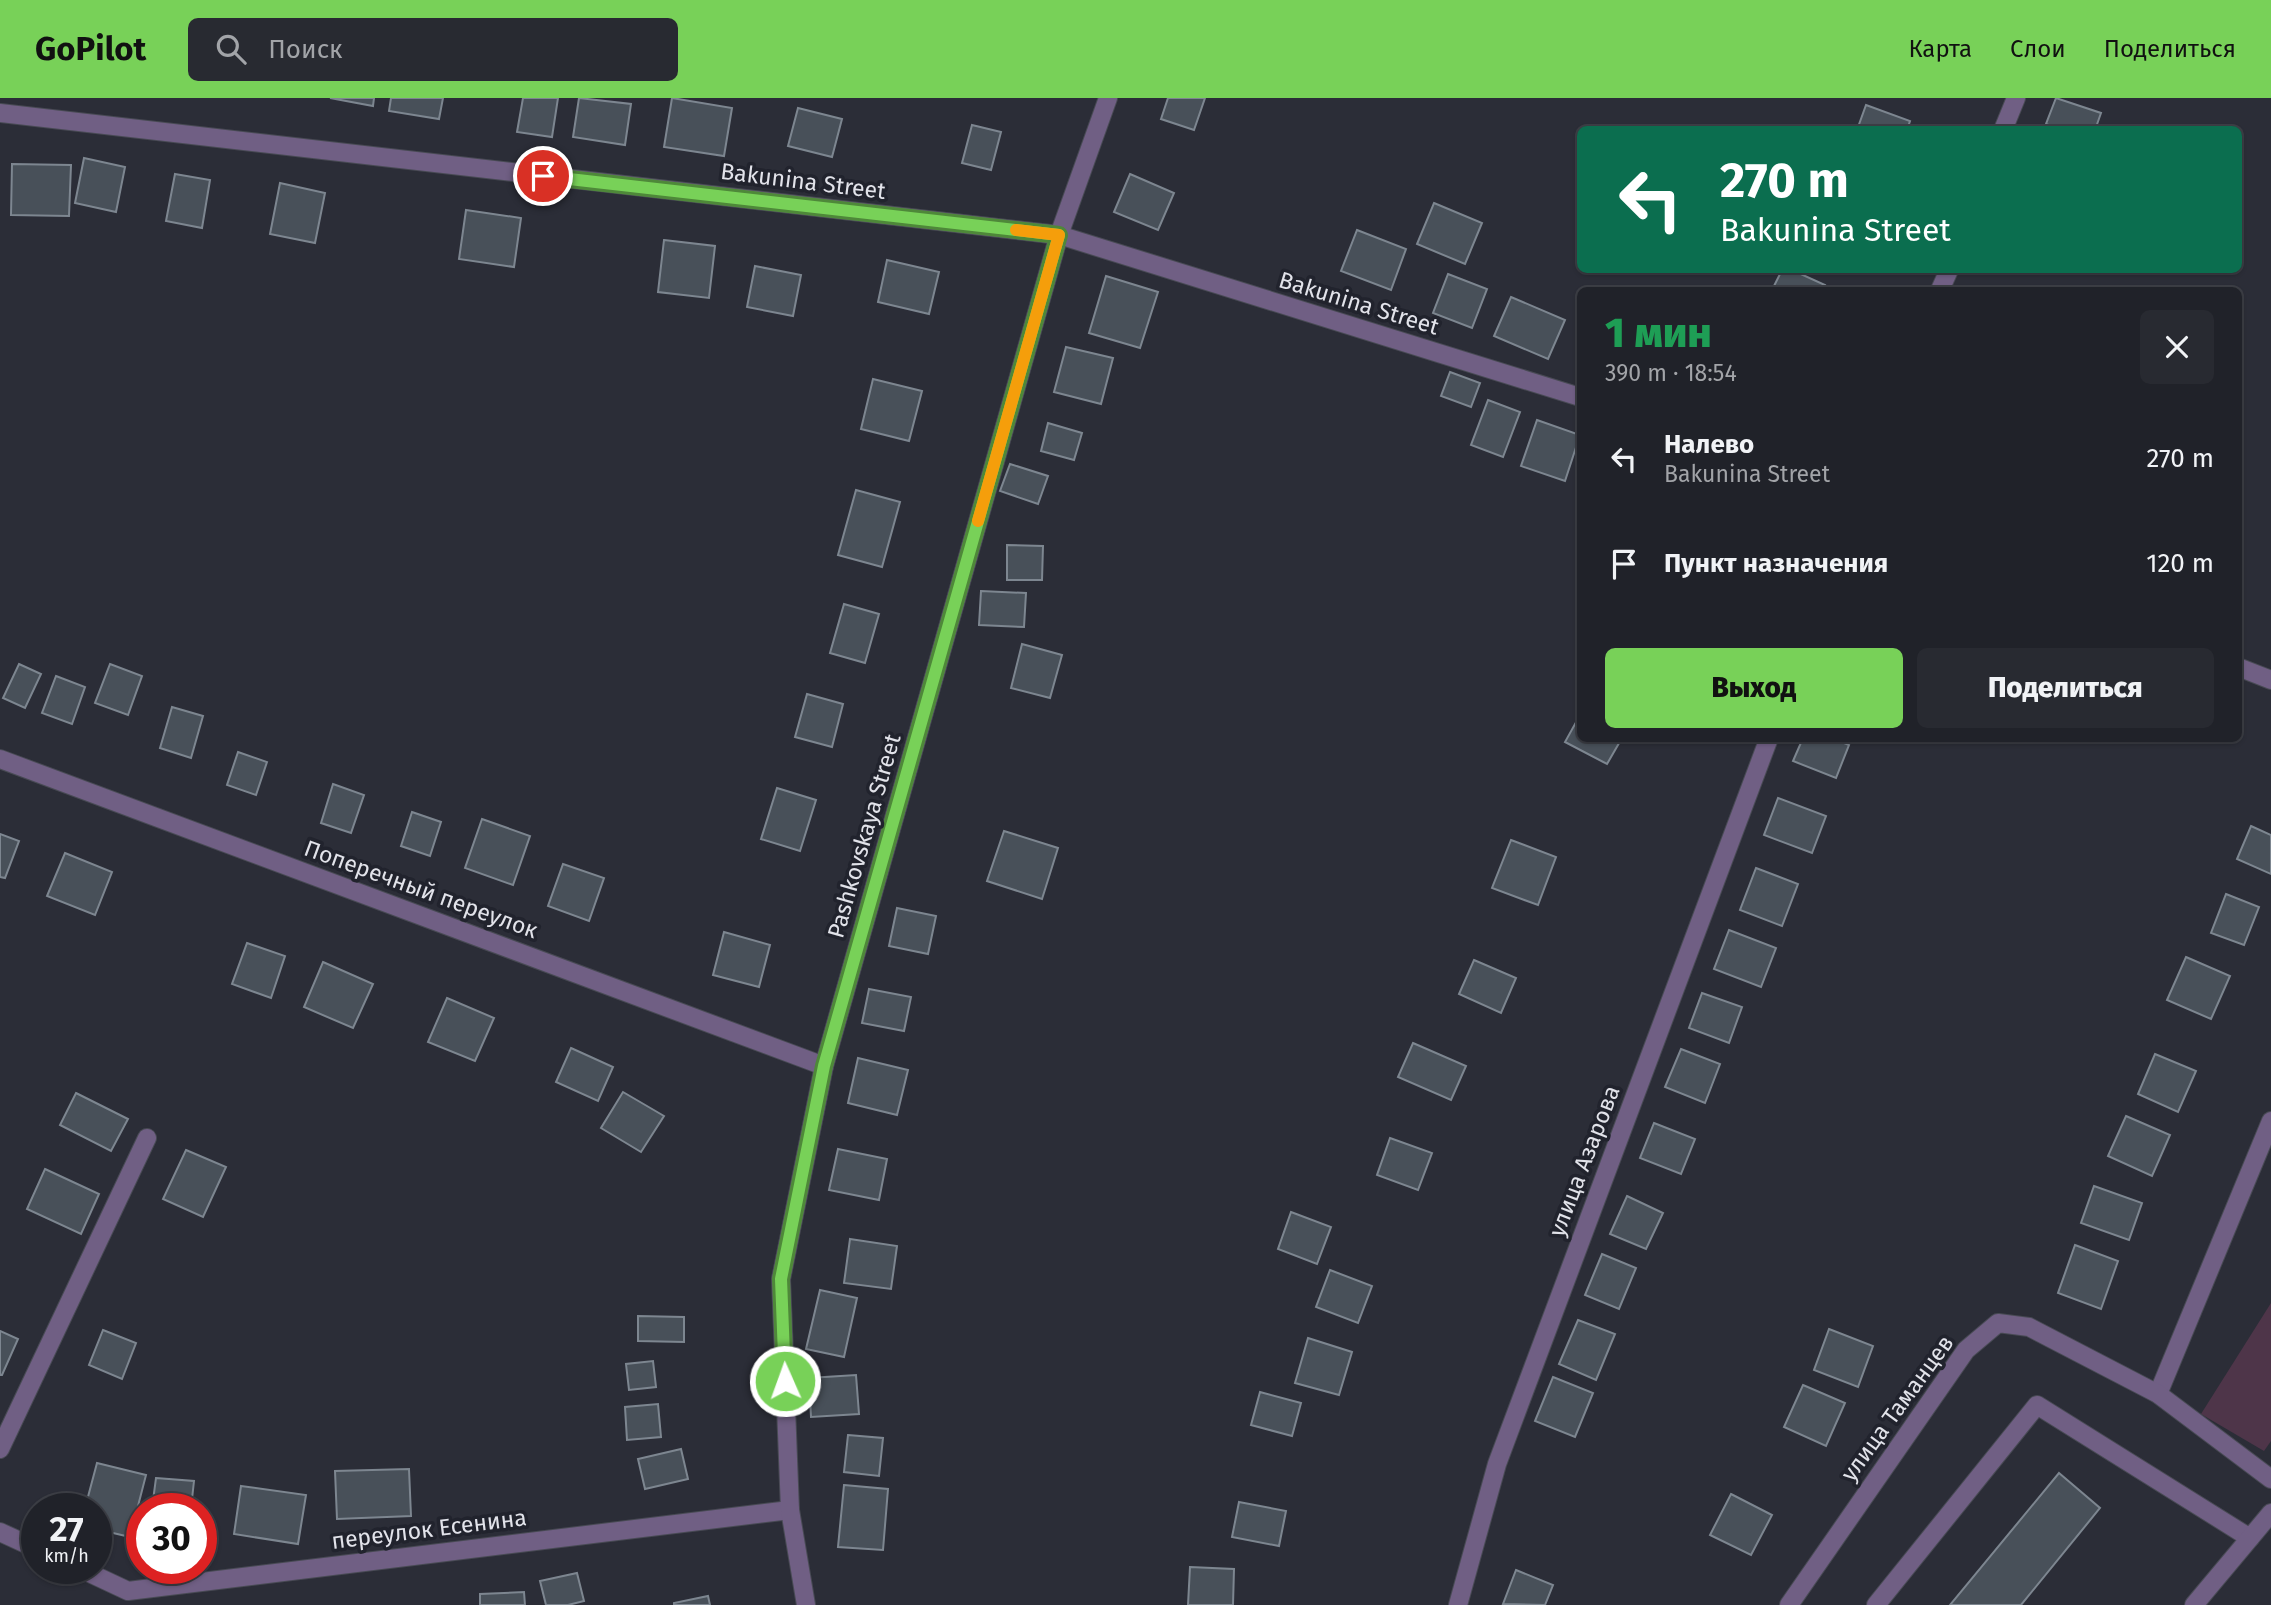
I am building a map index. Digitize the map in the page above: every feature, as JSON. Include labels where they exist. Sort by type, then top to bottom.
[{"type":"street","name":"Pashkovskaya Street","points":[[806,1605],[790,1510],[781,1279],[824,1066],[1059,235],[1108,98]]},
{"type":"street","points":[[2005,126],[2016,98]]},
{"type":"street","name":"Bakunina Street","points":[[0,113],[1059,235],[1577,396]]},
{"type":"street","points":[[2242,669],[2271,680]]},
{"type":"street","name":"улица Азарова","points":[[1458,1605],[1497,1464],[1768,742]]},
{"type":"street","name":"Поперечный переулок","points":[[0,759],[824,1066]]},
{"type":"street","points":[[2158,1394],[2271,1121]]},
{"type":"street","points":[[0,1449],[147,1138]]},
{"type":"street","name":"улица Таманцев","points":[[1789,1605],[1966,1350],[1998,1323],[2029,1327],[2158,1394],[2271,1479]]},
{"type":"street","points":[[1876,1605],[2037,1405],[2250,1538]]},
{"type":"street","name":"переулок Есенина","points":[[112,1583],[128,1591],[790,1510]]},
{"type":"street","points":[[2194,1605],[2271,1513]]},
{"type":"street","points":[[0,1532],[21,1542]]},
{"type":"shaded area","points":[[2271,1303],[2271,1441],[2264,1451],[2201,1414]]},
{"type":"building","points":[[330,98],[374,98],[373,106]]},
{"type":"building","points":[[391,98],[443,98],[439,119],[389,111]]},
{"type":"building","points":[[523,98],[558,98],[552,137],[517,132]]},
{"type":"building","points":[[579,98],[631,104],[625,145],[573,137]]},
{"type":"building","points":[[672,98],[732,108],[724,156],[664,147]]},
{"type":"building","points":[[1168,98],[1205,98],[1194,130],[1161,119]]},
{"type":"building","points":[[2056,98],[2101,113],[2096,126],[2046,124]]},
{"type":"building","points":[[1866,105],[1910,121],[1908,126],[1858,126]]},
{"type":"building","points":[[798,108],[842,119],[832,157],[788,146]]},
{"type":"building","points":[[972,125],[1001,132],[991,170],[962,163]]},
{"type":"building","points":[[84,158],[125,167],[116,212],[75,203]]},
{"type":"building","points":[[12,164],[71,165],[69,216],[11,215]]},
{"type":"building","points":[[175,174],[210,180],[202,228],[166,221]]},
{"type":"building","points":[[1130,174],[1174,193],[1158,230],[1114,212]]},
{"type":"building","points":[[280,183],[325,193],[315,243],[270,234]]},
{"type":"building","points":[[1434,203],[1482,223],[1465,264],[1417,244]]},
{"type":"building","points":[[466,210],[521,218],[514,267],[459,259]]},
{"type":"building","points":[[1357,230],[1406,249],[1391,290],[1341,271]]},
{"type":"building","points":[[664,240],[715,246],[709,298],[658,292]]},
{"type":"building","points":[[887,260],[939,272],[929,314],[878,302]]},
{"type":"building","points":[[755,266],[801,275],[793,316],[747,307]]},
{"type":"building","points":[[1780,273],[1799,273],[1825,285],[1824,287],[1774,287]]},
{"type":"building","points":[[1448,274],[1487,289],[1472,328],[1433,313]]},
{"type":"building","points":[[1106,276],[1158,292],[1140,348],[1089,333]]},
{"type":"building","points":[[1511,297],[1565,320],[1548,359],[1494,336]]},
{"type":"building","points":[[1066,347],[1113,358],[1101,404],[1054,392]]},
{"type":"building","points":[[1450,372],[1480,383],[1471,407],[1441,396]]},
{"type":"building","points":[[873,379],[922,391],[909,441],[861,429]]},
{"type":"building","points":[[1488,400],[1520,412],[1503,457],[1471,445]]},
{"type":"building","points":[[1537,420],[1577,434],[1577,444],[1565,481],[1521,466]]},
{"type":"building","points":[[1048,423],[1082,433],[1074,460],[1041,451]]},
{"type":"building","points":[[1010,464],[1048,476],[1038,504],[1000,491]]},
{"type":"building","points":[[856,490],[900,502],[882,567],[838,555]]},
{"type":"building","points":[[1007,545],[1043,546],[1042,580],[1007,580]]},
{"type":"building","points":[[981,591],[1026,593],[1024,627],[979,625]]},
{"type":"building","points":[[844,604],[879,614],[865,663],[830,653]]},
{"type":"building","points":[[1022,644],[1062,655],[1050,698],[1011,688]]},
{"type":"building","points":[[19,664],[41,674],[25,708],[3,698]]},
{"type":"building","points":[[110,664],[142,676],[128,715],[95,703]]},
{"type":"building","points":[[56,676],[85,687],[72,724],[42,713]]},
{"type":"building","points":[[807,694],[843,704],[832,747],[795,737]]},
{"type":"building","points":[[172,707],[203,716],[191,758],[160,748]]},
{"type":"building","points":[[1577,720],[1577,742],[1620,742],[1607,764],[1565,742]]},
{"type":"building","points":[[1801,742],[1842,742],[1849,745],[1836,778],[1793,761]]},
{"type":"building","points":[[238,752],[267,762],[256,795],[227,785]]},
{"type":"building","points":[[333,784],[364,795],[351,833],[321,823]]},
{"type":"building","points":[[777,788],[816,800],[800,851],[761,839]]},
{"type":"building","points":[[1778,798],[1826,816],[1812,853],[1764,835]]},
{"type":"building","points":[[412,812],[441,822],[430,856],[401,846]]},
{"type":"building","points":[[482,819],[530,836],[513,885],[465,868]]},
{"type":"building","points":[[2251,826],[2271,835],[2271,874],[2237,859]]},
{"type":"building","points":[[1004,831],[1058,848],[1042,899],[987,881]]},
{"type":"building","points":[[0,834],[19,841],[5,878],[0,877]]},
{"type":"building","points":[[1511,840],[1556,857],[1538,905],[1492,888]]},
{"type":"building","points":[[65,853],[112,872],[95,915],[47,896]]},
{"type":"building","points":[[563,864],[604,878],[589,921],[548,906]]},
{"type":"building","points":[[1756,868],[1798,884],[1782,926],[1740,910]]},
{"type":"building","points":[[2226,894],[2259,907],[2244,945],[2211,933]]},
{"type":"building","points":[[897,908],[936,916],[928,954],[889,946]]},
{"type":"building","points":[[1729,930],[1776,948],[1761,987],[1714,969]]},
{"type":"building","points":[[724,932],[770,945],[759,987],[713,975]]},
{"type":"building","points":[[247,943],[285,956],[271,998],[232,984]]},
{"type":"building","points":[[2186,957],[2230,976],[2211,1019],[2167,1000]]},
{"type":"building","points":[[1474,960],[1516,978],[1501,1013],[1459,994]]},
{"type":"building","points":[[323,962],[373,984],[353,1028],[304,1007]]},
{"type":"building","points":[[869,989],[911,997],[904,1031],[862,1023]]},
{"type":"building","points":[[1702,993],[1742,1007],[1729,1043],[1689,1028]]},
{"type":"building","points":[[447,998],[494,1018],[475,1061],[428,1042]]},
{"type":"building","points":[[1413,1043],[1466,1066],[1451,1100],[1398,1077]]},
{"type":"building","points":[[571,1048],[613,1067],[598,1101],[556,1082]]},
{"type":"building","points":[[1681,1049],[1720,1064],[1705,1103],[1665,1087]]},
{"type":"building","points":[[2155,1054],[2196,1071],[2178,1112],[2138,1094]]},
{"type":"building","points":[[858,1058],[908,1070],[897,1115],[848,1103]]},
{"type":"building","points":[[623,1092],[664,1116],[641,1152],[601,1128]]},
{"type":"building","points":[[76,1093],[128,1119],[111,1151],[60,1125]]},
{"type":"building","points":[[2126,1116],[2170,1135],[2152,1176],[2108,1156]]},
{"type":"building","points":[[1654,1123],[1695,1139],[1681,1174],[1640,1158]]},
{"type":"building","points":[[1390,1138],[1432,1153],[1418,1190],[1377,1175]]},
{"type":"building","points":[[838,1149],[887,1159],[879,1200],[829,1190]]},
{"type":"building","points":[[186,1150],[226,1167],[203,1217],[163,1199]]},
{"type":"building","points":[[45,1169],[99,1194],[81,1234],[27,1209]]},
{"type":"building","points":[[2094,1186],[2142,1203],[2129,1240],[2081,1223]]},
{"type":"building","points":[[1627,1196],[1663,1213],[1646,1249],[1610,1234]]},
{"type":"building","points":[[1291,1212],[1331,1227],[1317,1264],[1278,1249]]},
{"type":"building","points":[[850,1239],[897,1246],[891,1289],[844,1283]]},
{"type":"building","points":[[2075,1245],[2118,1261],[2101,1309],[2058,1293]]},
{"type":"building","points":[[1602,1254],[1636,1268],[1619,1309],[1585,1295]]},
{"type":"building","points":[[1330,1270],[1372,1286],[1358,1323],[1316,1307]]},
{"type":"building","points":[[820,1290],[857,1298],[844,1357],[806,1349]]},
{"type":"building","points":[[638,1316],[684,1317],[684,1342],[638,1341]]},
{"type":"building","points":[[1578,1320],[1615,1334],[1596,1380],[1559,1364]]},
{"type":"building","points":[[1829,1329],[1873,1346],[1858,1387],[1814,1370]]},
{"type":"building","points":[[103,1330],[136,1343],[122,1379],[89,1365]]},
{"type":"building","points":[[0,1331],[18,1339],[2,1375],[0,1375]]},
{"type":"building","points":[[1308,1338],[1352,1352],[1339,1395],[1295,1383]]},
{"type":"building","points":[[653,1361],[656,1387],[629,1390],[626,1364]]},
{"type":"building","points":[[856,1375],[859,1414],[811,1417],[809,1378]]},
{"type":"building","points":[[1553,1377],[1593,1393],[1575,1437],[1535,1421]]},
{"type":"building","points":[[1803,1385],[1845,1403],[1826,1446],[1784,1427]]},
{"type":"building","points":[[1260,1392],[1301,1403],[1292,1436],[1251,1425]]},
{"type":"building","points":[[658,1404],[661,1437],[627,1440],[625,1407]]},
{"type":"building","points":[[848,1435],[883,1438],[879,1476],[844,1472]]},
{"type":"building","points":[[681,1449],[688,1479],[645,1489],[638,1459]]},
{"type":"building","points":[[97,1463],[146,1475],[141,1493],[126,1493],[126,1536],[112,1533],[112,1493],[89,1493]]},
{"type":"building","points":[[409,1469],[411,1516],[337,1519],[335,1471]]},
{"type":"building","points":[[2059,1473],[2100,1508],[2021,1605],[1950,1605]]},
{"type":"building","points":[[156,1478],[194,1481],[193,1493],[154,1493]]},
{"type":"building","points":[[844,1485],[888,1489],[883,1550],[838,1547]]},
{"type":"building","points":[[241,1486],[306,1495],[298,1544],[234,1534]]},
{"type":"building","points":[[1731,1494],[1772,1515],[1751,1555],[1710,1535]]},
{"type":"building","points":[[1239,1502],[1286,1511],[1279,1546],[1232,1537]]},
{"type":"building","points":[[1190,1567],[1234,1569],[1233,1605],[1188,1605]]},
{"type":"building","points":[[1516,1570],[1553,1585],[1545,1605],[1503,1604]]},
{"type":"building","points":[[577,1573],[584,1601],[568,1605],[546,1605],[540,1581]]},
{"type":"building","points":[[524,1592],[525,1605],[480,1605],[480,1594]]},
{"type":"building","points":[[708,1596],[710,1605],[674,1605],[674,1603]]},
{"type":"slow traffic","points":[[978,521],[1059,235],[1016,230]]},
{"type":"route","points":[[543,176],[1059,235],[824,1066],[781,1279],[785,1381]]}]
